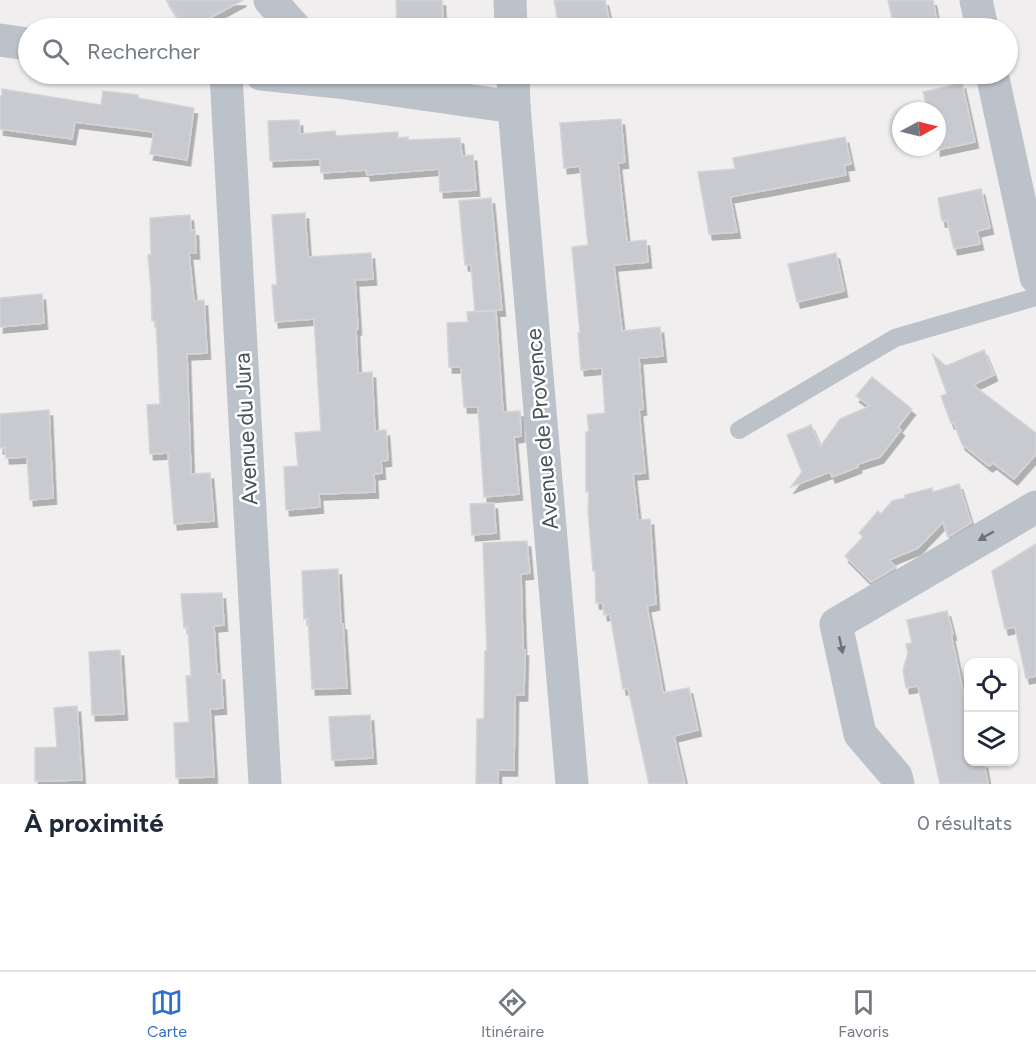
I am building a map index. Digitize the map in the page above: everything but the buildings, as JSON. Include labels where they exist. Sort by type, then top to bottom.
[{"type":"street","points":[[270,0],[286,18]]},
{"type":"street","points":[[510,0],[511,18]]},
{"type":"street","points":[[976,0],[980,18]]},
{"type":"street","points":[[0,40],[18,43]]},
{"type":"street","name":"Avenue du Jura","points":[[227,84],[265,784]]},
{"type":"street","points":[[372,84],[514,107]]},
{"type":"street","name":"Avenue de Provence","points":[[513,84],[572,784]]},
{"type":"street","points":[[994,84],[1035,263]]},
{"type":"street","points":[[898,784],[896,776],[860,734],[836,624],[1036,507]]},
{"type":"lane","points":[[739,430],[896,338],[1036,297]]}]
